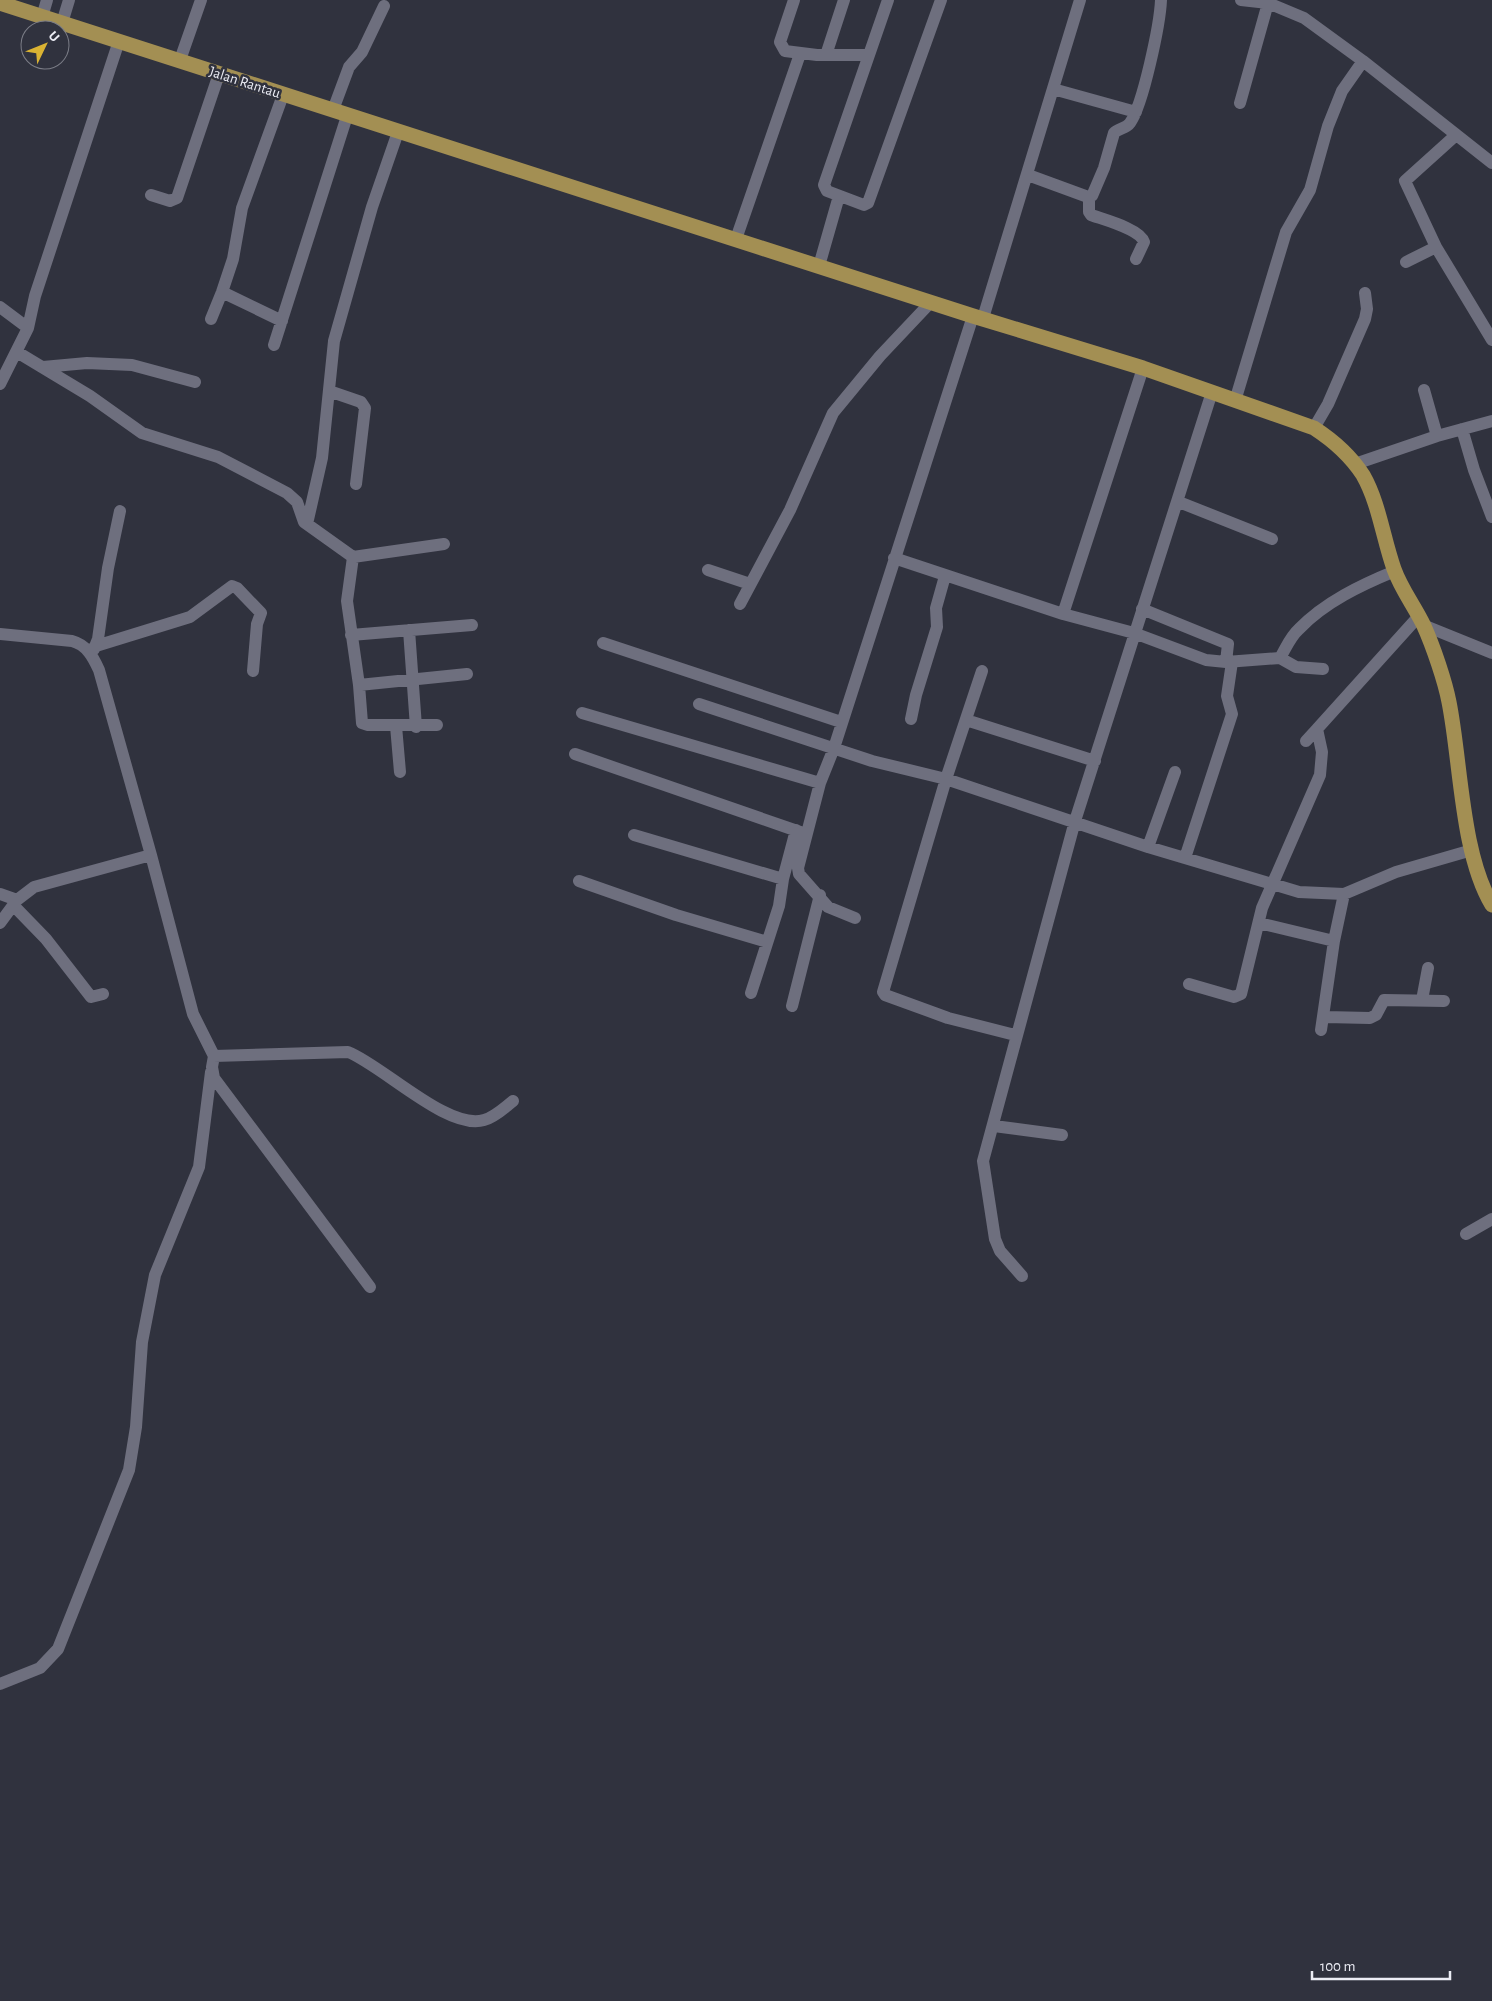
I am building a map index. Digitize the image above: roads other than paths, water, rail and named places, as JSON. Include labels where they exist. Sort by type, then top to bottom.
[{"type":"main road","name":"Jalan Rantau","points":[[0,3],[52,20]]},
{"type":"main road","name":"Jalan Rantau","points":[[70,26],[398,132],[490,159],[736,240],[1143,368],[1314,428],[1333,440],[1355,464],[1370,489],[1395,571],[1421,621],[1449,700],[1472,850],[1479,877],[1492,905]]},
{"type":"street","points":[[42,17],[47,0]]},
{"type":"street","points":[[63,20],[69,0]]},
{"type":"street","points":[[180,60],[200,0]]},
{"type":"street","points":[[794,0],[780,42],[785,51],[800,54],[869,55]]},
{"type":"street","points":[[826,55],[844,0]]},
{"type":"street","points":[[888,0],[824,185],[827,191],[864,205],[868,203],[941,0]]},
{"type":"street","points":[[751,993],[779,906],[783,879],[834,748],[894,558],[1028,175],[1080,0]]},
{"type":"street","points":[[1136,259],[1144,242],[1142,236],[1092,215],[1088,212],[1089,197],[1104,168],[1114,133],[1129,125],[1136,112],[1160,19],[1161,0]]},
{"type":"street","points":[[1240,0],[1268,3],[1304,18],[1363,61],[1492,163]]},
{"type":"street","points":[[1240,102],[1268,3]]},
{"type":"street","points":[[274,345],[340,113],[349,67],[362,52],[384,6]]},
{"type":"street","points":[[0,384],[28,328],[35,296],[118,41]]},
{"type":"street","points":[[736,240],[800,54]]},
{"type":"street","points":[[1235,401],[1286,232],[1310,190],[1328,126],[1342,91],[1363,61]]},
{"type":"street","points":[[151,196],[170,201],[176,199],[219,74]]},
{"type":"street","points":[[1053,89],[1136,112]]},
{"type":"street","points":[[210,318],[222,292],[233,259],[242,208],[283,95]]},
{"type":"street","points":[[307,524],[322,458],[334,341],[372,207],[398,132]]},
{"type":"street","points":[[1456,135],[1404,181],[1436,247],[1492,340]]},
{"type":"street","points":[[1028,175],[1089,197]]},
{"type":"street","points":[[819,266],[839,196]]},
{"type":"street","points":[[1406,262],[1436,247]]},
{"type":"street","points":[[222,292],[282,321]]},
{"type":"street","points":[[1314,428],[1328,404],[1365,319],[1367,309],[1365,293]]},
{"type":"street","points":[[740,604],[790,510],[833,413],[880,356],[931,302]]},
{"type":"street","points":[[0,307],[28,328]]},
{"type":"street","points":[[17,352],[90,396],[142,434],[218,457],[287,493],[294,498],[302,520],[353,557],[444,544]]},
{"type":"street","points":[[43,367],[87,363],[132,365],[195,382]]},
{"type":"street","points":[[1063,614],[1143,368]]},
{"type":"street","points":[[1424,390],[1437,436]]},
{"type":"street","points":[[329,391],[361,402],[365,408],[356,484]]},
{"type":"street","points":[[1022,1276],[1000,1251],[994,1239],[983,1169],[1016,1035],[1075,821],[1090,759],[1179,502],[1212,392]]},
{"type":"street","points":[[1355,464],[1437,436],[1492,421]]},
{"type":"street","points":[[1462,429],[1474,470],[1492,516]]},
{"type":"street","points":[[1179,502],[1272,539]]},
{"type":"street","points":[[120,511],[91,647],[151,854],[193,1014],[213,1061],[214,1078],[370,1287]]},
{"type":"street","points":[[353,557],[346,602],[359,684],[362,723],[396,726],[437,725]]},
{"type":"street","points":[[894,558],[1063,614],[1134,634],[1198,657],[1229,662],[1280,658],[1296,667],[1323,669]]},
{"type":"street","points":[[708,570],[750,584]]},
{"type":"street","points":[[1280,658],[1299,628],[1330,603],[1367,583],[1395,571]]},
{"type":"street","points":[[911,719],[916,695],[937,627],[936,608],[945,576]]},
{"type":"street","points":[[0,634],[72,641],[91,647],[190,617],[232,586],[237,588],[261,613],[257,624],[253,671]]},
{"type":"street","points":[[1142,609],[1228,644],[1228,696],[1232,714],[1206,788],[1185,858]]},
{"type":"street","points":[[1306,741],[1421,621],[1492,653]]},
{"type":"street","points":[[351,635],[472,625]]},
{"type":"street","points":[[410,630],[416,726]]},
{"type":"street","points":[[603,643],[841,722]]},
{"type":"street","points":[[982,671],[946,779],[883,992],[884,995],[948,1018],[1016,1035]]},
{"type":"street","points":[[359,684],[467,674]]},
{"type":"street","points":[[699,704],[904,770],[946,779],[1148,847],[1300,892],[1344,894],[1396,872],[1472,850]]},
{"type":"street","points":[[582,713],[820,783]]},
{"type":"street","points":[[966,720],[1090,759]]},
{"type":"street","points":[[396,726],[400,772]]},
{"type":"street","points":[[1189,984],[1239,996],[1271,884],[1320,775],[1322,752],[1317,729]]},
{"type":"street","points":[[575,754],[801,832]]},
{"type":"street","points":[[1148,847],[1175,772]]},
{"type":"street","points":[[801,832],[798,871],[820,895],[828,907],[855,918]]},
{"type":"street","points":[[634,835],[783,879]]},
{"type":"street","points":[[0,924],[15,903],[34,887],[151,854]]},
{"type":"street","points":[[579,881],[676,915],[767,942]]},
{"type":"street","points":[[0,894],[15,903],[91,997],[103,994]]},
{"type":"street","points":[[1321,1030],[1325,1017],[1334,941],[1344,894]]},
{"type":"street","points":[[792,1006],[820,895]]},
{"type":"street","points":[[1259,923],[1334,941]]},
{"type":"street","points":[[1422,1000],[1428,968]]},
{"type":"street","points":[[1325,1017],[1370,1018],[1376,1015],[1384,1000],[1444,1001]]},
{"type":"street","points":[[213,1061],[348,1052],[367,1062],[443,1111],[470,1121],[490,1118],[513,1101]]},
{"type":"street","points":[[2,1679],[40,1668],[54,1655],[62,1643],[123,1490],[133,1451],[138,1372],[155,1275],[199,1167],[213,1061]]},
{"type":"street","points":[[994,1126],[1062,1135]]},
{"type":"street","points":[[1466,1234],[1492,1219]]}]
